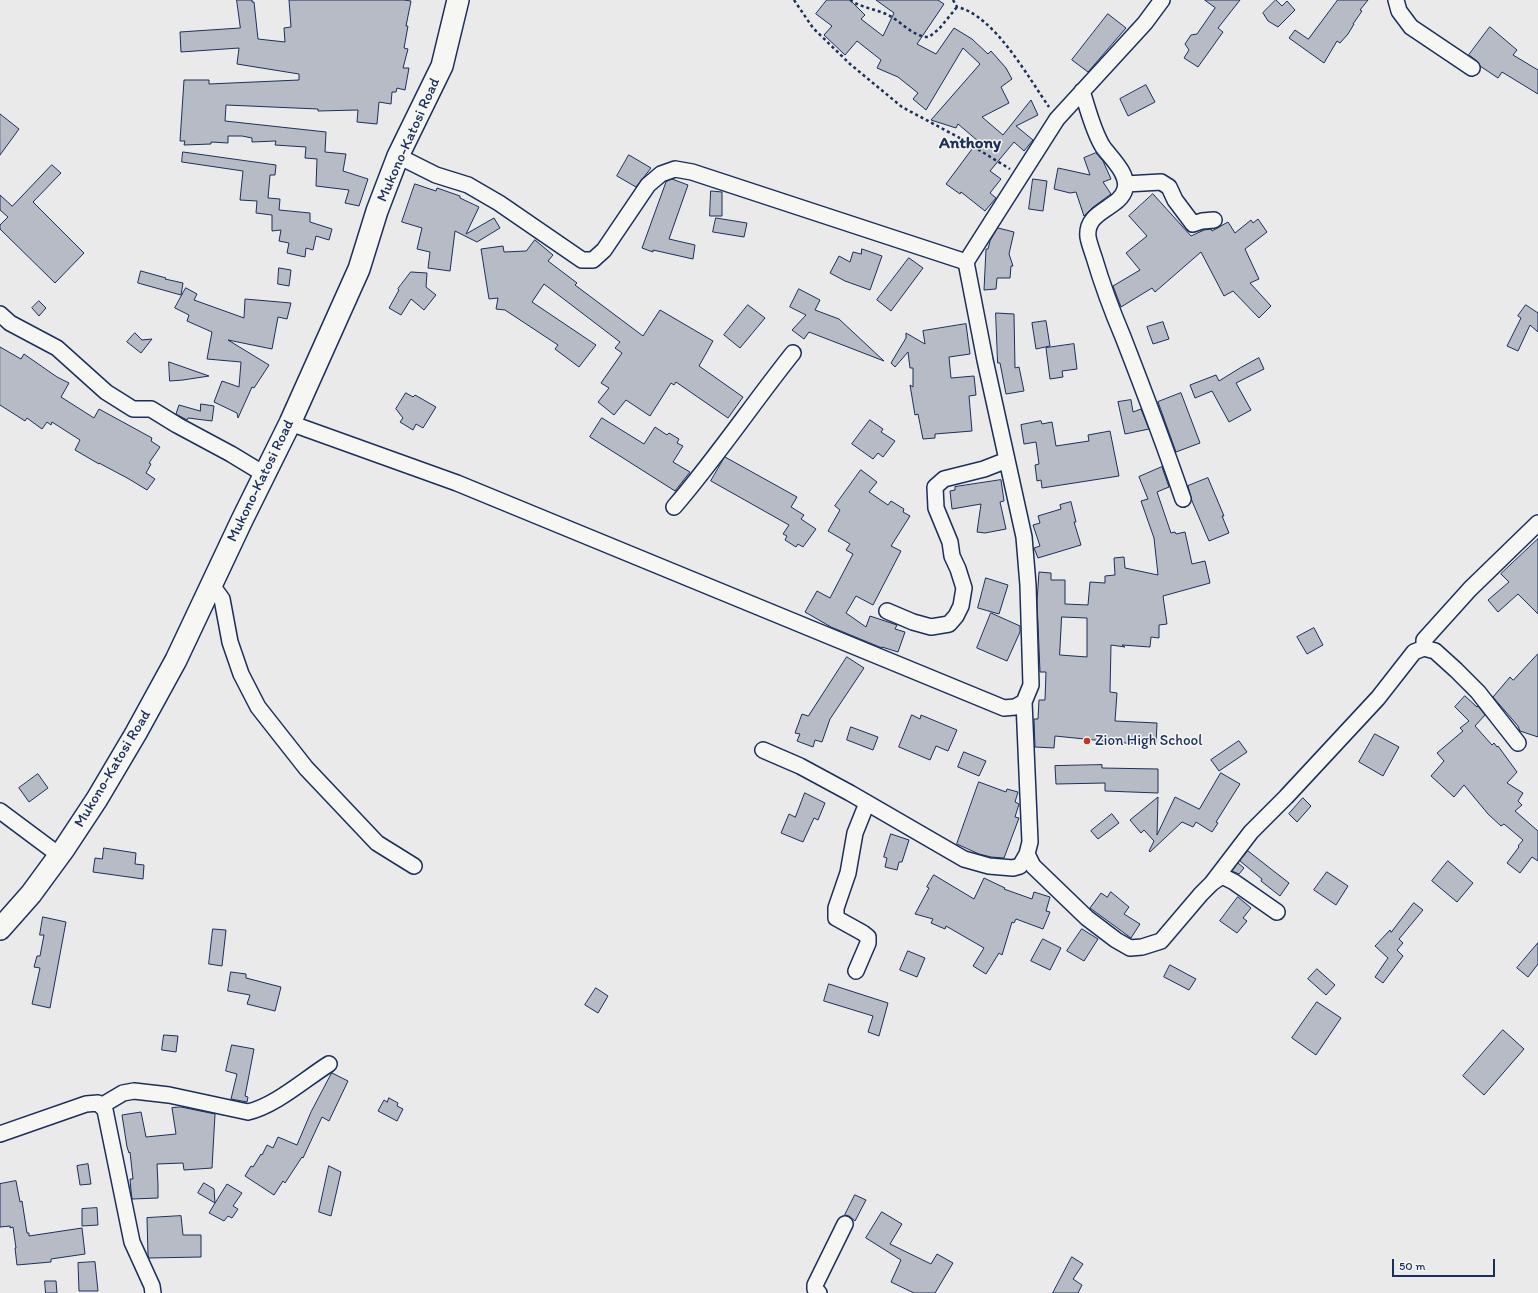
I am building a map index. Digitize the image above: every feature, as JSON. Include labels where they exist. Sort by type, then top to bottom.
[{"type":"main road","name":"Mukono-Katosi Road","points":[[0,930],[31,894],[96,799],[136,733],[176,660],[211,584],[290,423],[359,269],[377,211],[398,156],[442,66],[458,0]]},
{"type":"street","points":[[762,750],[800,766],[964,859],[989,866],[1013,868],[1020,866],[1027,854],[1030,842],[1024,702],[1031,686],[1028,585],[1024,537],[985,360],[966,262],[1057,120],[1145,23],[1162,0]]},
{"type":"street","points":[[1396,0],[1399,11],[1412,27],[1472,68]]},
{"type":"street","points":[[1082,91],[1095,129],[1103,146],[1121,171],[1126,181],[1125,189],[1120,198],[1096,216],[1090,225],[1088,236],[1100,279],[1155,419],[1183,499]]},
{"type":"street","points":[[398,156],[436,175],[468,185],[499,203],[582,260],[593,260],[604,250],[648,185],[661,174],[675,169],[692,172],[966,262]]},
{"type":"street","points":[[1126,184],[1161,182],[1169,186],[1175,200],[1192,224],[1214,220]]},
{"type":"street","points":[[0,314],[10,323],[58,348],[106,392],[134,409],[151,409],[264,474]]},
{"type":"street","points":[[674,506],[701,476],[771,380],[793,353]]},
{"type":"street","points":[[290,423],[457,483],[1004,708],[1015,707],[1024,702]]},
{"type":"street","points":[[887,611],[913,622],[931,627],[949,624],[956,616],[961,606],[964,588],[952,556],[950,542],[936,508],[935,487],[944,479],[984,469],[1007,460]]},
{"type":"street","points":[[1424,648],[1424,640],[1470,588],[1538,523]]},
{"type":"street","points":[[211,584],[222,599],[230,642],[241,674],[258,707],[306,768],[377,843],[414,866]]},
{"type":"street","points":[[1027,854],[1032,866],[1087,918],[1116,940],[1130,948],[1142,947],[1161,941],[1212,883],[1251,832],[1296,787],[1378,698],[1414,652],[1424,648],[1435,651],[1478,692],[1518,742]]},
{"type":"street","points":[[856,971],[868,943],[868,937],[836,918],[836,908],[848,873],[855,833],[867,803]]},
{"type":"street","points":[[0,811],[59,855]]},
{"type":"street","points":[[1212,883],[1222,876],[1234,882],[1277,912]]},
{"type":"street","points":[[101,1106],[123,1093],[134,1091],[169,1095],[248,1112],[258,1110],[328,1064]]},
{"type":"street","points":[[0,1134],[86,1104],[98,1103],[106,1110],[132,1242],[152,1286],[153,1293]]},
{"type":"street","points":[[819,1293],[815,1289],[815,1284],[845,1224]]},
{"type":"path","points":[[794,0],[813,28],[850,64],[902,107],[958,137],[1021,176]]},
{"type":"path","points":[[850,0],[859,6],[888,15],[922,37],[929,37],[939,29],[957,7]]},
{"type":"path","points":[[953,0],[957,7],[966,9],[990,26],[1017,60],[1057,120]]},
{"type":"building","points":[[237,0],[252,0],[252,2],[254,2],[258,39],[285,42],[284,28],[291,27],[289,0],[411,1],[406,26],[408,26],[404,48],[408,49],[403,68],[409,68],[405,90],[397,88],[396,92],[392,92],[391,104],[379,102],[377,124],[357,122],[358,110],[318,111],[318,109],[226,105],[225,121],[326,132],[325,152],[346,154],[343,171],[368,179],[359,206],[345,203],[349,190],[316,186],[317,159],[305,158],[306,147],[275,145],[276,141],[252,142],[252,138],[242,136],[228,136],[228,143],[211,142],[211,144],[184,145],[185,141],[180,141],[184,80],[209,80],[209,84],[299,80],[299,74],[237,64],[239,48],[181,52],[180,32],[240,28]]},
{"type":"building","points":[[827,0],[850,0],[865,15],[861,19],[883,36],[894,13],[876,0],[938,0],[944,4],[917,44],[936,54],[954,28],[972,39],[988,54],[991,51],[1006,68],[1012,79],[1001,87],[1009,103],[982,117],[1003,135],[1031,100],[1038,115],[1016,126],[1033,140],[1024,151],[1014,142],[990,171],[1001,179],[990,193],[996,198],[985,211],[961,192],[960,194],[946,184],[978,141],[958,124],[956,128],[931,120],[980,64],[963,48],[926,110],[913,99],[918,93],[898,77],[877,68],[881,60],[857,41],[845,55],[824,35],[832,26],[816,14]]},
{"type":"building","points":[[1205,0],[1240,0],[1218,28],[1223,32],[1198,67],[1184,58],[1189,50],[1185,44],[1191,35],[1197,34],[1215,8]]},
{"type":"building","points":[[1276,0],[1282,6],[1287,1],[1295,10],[1278,27],[1268,21],[1263,13]]},
{"type":"building","points":[[1338,0],[1368,0],[1360,10],[1362,11],[1348,34],[1340,43],[1337,41],[1324,63],[1289,38],[1295,30],[1308,39]]},
{"type":"building","points":[[1108,14],[1126,28],[1088,72],[1072,60]]},
{"type":"building","points":[[1490,27],[1517,50],[1513,55],[1538,70],[1538,94],[1502,72],[1498,78],[1480,66],[1477,61],[1469,55]]},
{"type":"building","points":[[1146,85],[1155,102],[1128,116],[1120,99]]},
{"type":"building","points":[[0,114],[19,129],[0,155]]},
{"type":"building","points":[[183,152],[276,165],[275,175],[270,175],[268,198],[280,199],[279,210],[310,213],[310,222],[332,229],[329,240],[316,236],[313,250],[306,248],[305,257],[287,253],[289,243],[279,241],[281,230],[272,231],[272,215],[256,213],[257,201],[240,200],[243,171],[182,162]]},
{"type":"building","points":[[1096,153],[1103,161],[1111,179],[1103,182],[1111,194],[1084,216],[1076,192],[1070,193],[1054,189],[1058,168],[1090,175],[1084,158]]},
{"type":"building","points":[[629,155],[651,168],[636,187],[617,176]]},
{"type":"building","points":[[52,165],[61,173],[33,202],[84,253],[55,283],[0,229],[0,225],[8,217],[0,210],[0,195],[12,206]]},
{"type":"building","points":[[672,179],[688,185],[669,239],[695,245],[693,259],[653,250],[653,252],[642,248],[666,182]]},
{"type":"building","points":[[1033,179],[1047,181],[1043,211],[1029,209]]},
{"type":"building","points":[[415,184],[436,191],[437,188],[460,196],[460,198],[479,207],[466,234],[494,218],[500,228],[477,242],[455,231],[450,271],[428,268],[430,252],[417,249],[422,228],[402,222]]},
{"type":"building","points":[[711,191],[722,192],[722,216],[710,216]]},
{"type":"building","points":[[1153,194],[1191,236],[1204,230],[1211,229],[1212,231],[1228,222],[1235,233],[1251,220],[1253,223],[1258,219],[1267,232],[1245,249],[1259,279],[1250,283],[1271,306],[1259,318],[1233,291],[1224,296],[1201,252],[1155,292],[1152,288],[1121,307],[1113,286],[1140,270],[1126,253],[1147,236],[1129,216]]},
{"type":"building","points":[[716,218],[747,223],[744,237],[713,232]]},
{"type":"building","points":[[998,228],[1014,232],[1009,254],[1013,266],[1011,266],[1010,278],[997,278],[996,289],[984,290],[986,249],[988,249],[990,241]]},
{"type":"building","points":[[535,240],[553,255],[548,261],[577,283],[575,285],[643,336],[660,310],[713,341],[699,366],[743,397],[728,418],[676,382],[674,385],[671,383],[650,416],[626,400],[614,415],[598,402],[609,388],[601,383],[622,353],[615,348],[620,342],[544,284],[532,302],[596,345],[579,367],[555,349],[558,345],[505,310],[496,309],[498,298],[489,299],[481,249],[503,246],[504,252],[526,251]]},
{"type":"building","points":[[862,249],[882,256],[870,290],[845,281],[830,273],[839,256],[850,262],[853,252],[861,254]]},
{"type":"building","points":[[909,258],[923,268],[891,311],[877,300]]},
{"type":"building","points":[[279,268],[291,270],[289,286],[278,284]]},
{"type":"building","points":[[141,271],[183,283],[181,295],[138,283]]},
{"type":"building","points":[[411,272],[427,273],[426,287],[436,295],[424,310],[411,299],[401,315],[389,308],[399,290],[398,289]]},
{"type":"building","points":[[186,288],[197,294],[194,300],[244,318],[245,299],[291,303],[287,319],[278,317],[272,349],[228,340],[269,365],[254,388],[252,387],[238,418],[237,413],[214,402],[222,381],[239,387],[241,362],[207,359],[212,332],[187,321],[189,315],[175,308]]},
{"type":"building","points":[[799,289],[820,300],[815,310],[839,319],[884,361],[809,332],[804,339],[792,330],[806,315],[790,307]]},
{"type":"building","points":[[39,301],[46,308],[39,316],[32,308]]},
{"type":"building","points":[[748,305],[765,318],[740,348],[724,335]]},
{"type":"building","points":[[1526,305],[1538,313],[1538,332],[1530,325],[1518,351],[1507,346],[1521,318],[1518,316]]},
{"type":"building","points":[[996,313],[1014,314],[1015,368],[1019,367],[1024,391],[1006,394],[1000,363],[998,363]]},
{"type":"building","points":[[1046,321],[1050,346],[1036,349],[1032,323]]},
{"type":"building","points":[[1163,322],[1169,339],[1153,344],[1147,327]]},
{"type":"building","points":[[966,324],[970,354],[949,357],[951,378],[974,376],[976,395],[969,396],[972,431],[935,434],[935,438],[923,439],[918,414],[915,415],[910,385],[913,387],[913,368],[910,368],[908,352],[895,367],[891,363],[906,338],[906,333],[925,344],[923,331]]},
{"type":"building","points":[[135,333],[142,340],[152,339],[141,353],[127,342]]},
{"type":"building","points":[[1074,344],[1077,369],[1062,371],[1063,377],[1050,379],[1046,348]]},
{"type":"building","points":[[0,347],[21,359],[24,354],[57,377],[69,383],[61,397],[94,418],[99,409],[152,438],[151,441],[160,447],[149,463],[151,464],[146,473],[155,479],[147,490],[75,450],[80,440],[52,422],[51,425],[47,422],[42,429],[27,418],[25,421],[0,405]]},
{"type":"building","points":[[1259,358],[1264,369],[1236,383],[1251,410],[1229,422],[1212,391],[1195,398],[1190,385],[1216,375],[1219,381]]},
{"type":"building","points":[[169,362],[209,376],[170,381]]},
{"type":"building","points":[[406,393],[413,397],[415,395],[436,407],[423,428],[416,424],[413,430],[400,422],[403,418],[396,409]]},
{"type":"building","points":[[1181,393],[1200,443],[1176,452],[1158,402]]},
{"type":"building","points":[[1131,400],[1133,412],[1141,409],[1149,429],[1125,434],[1118,402]]},
{"type":"building","points":[[201,404],[214,406],[212,421],[188,418],[187,420],[176,414],[179,405],[200,411]]},
{"type":"building","points":[[602,418],[644,444],[655,427],[667,435],[669,433],[679,439],[677,443],[683,446],[673,462],[690,472],[675,491],[590,437]]},
{"type":"building","points":[[870,420],[883,429],[881,432],[895,441],[883,457],[878,453],[873,459],[852,444]]},
{"type":"building","points":[[1041,421],[1042,424],[1052,422],[1056,446],[1089,441],[1088,435],[1110,431],[1119,476],[1042,488],[1041,480],[1037,481],[1035,465],[1039,464],[1036,442],[1024,444],[1021,425]]},
{"type":"building","points":[[725,457],[797,497],[791,507],[804,515],[801,519],[816,529],[803,547],[798,544],[796,547],[785,540],[787,536],[783,534],[789,525],[711,481]]},
{"type":"building","points":[[1162,467],[1169,487],[1157,492],[1171,533],[1175,532],[1176,534],[1185,532],[1192,564],[1205,561],[1210,583],[1163,596],[1167,624],[1159,625],[1159,638],[1151,637],[1150,647],[1122,645],[1125,647],[1111,645],[1110,692],[1117,693],[1115,721],[1157,723],[1156,744],[1124,743],[1055,736],[1054,748],[1035,747],[1034,719],[1038,719],[1039,700],[1045,700],[1046,672],[1040,672],[1037,601],[1039,572],[1051,573],[1051,580],[1065,580],[1065,604],[1088,605],[1090,582],[1105,583],[1105,576],[1115,575],[1114,558],[1124,557],[1125,568],[1158,575],[1154,538],[1141,501],[1148,499],[1139,477]],"holes":[[[1062,617],[1087,618],[1087,657],[1060,655]]]},
{"type":"building","points":[[861,470],[877,482],[869,492],[888,505],[891,501],[904,509],[903,512],[910,516],[891,546],[901,551],[873,605],[856,596],[846,613],[866,627],[870,616],[897,625],[895,629],[905,632],[898,652],[882,648],[831,627],[805,612],[817,591],[830,598],[853,554],[846,550],[850,544],[828,531],[840,510],[835,506]]},
{"type":"building","points":[[1208,478],[1224,516],[1222,516],[1229,533],[1209,541],[1192,501],[1188,486]]},
{"type":"building","points":[[1001,480],[1004,501],[1000,502],[1006,529],[985,533],[977,532],[981,504],[952,509],[950,491],[955,490],[955,487]]},
{"type":"building","points":[[1071,502],[1076,522],[1074,522],[1081,545],[1038,558],[1034,548],[1040,546],[1033,525],[1040,523],[1038,516],[1061,509],[1060,505]]},
{"type":"building","points":[[1538,539],[1538,614],[1518,594],[1498,612],[1488,600],[1509,582],[1501,574]]},
{"type":"building","points":[[986,578],[1008,585],[999,614],[978,608]]},
{"type":"building","points":[[991,613],[1020,626],[1020,632],[1007,661],[977,648]]},
{"type":"building","points":[[1314,628],[1323,645],[1307,654],[1297,637]]},
{"type":"building","points":[[1538,654],[1538,737],[1520,731],[1518,726],[1493,697],[1510,677],[1513,680]]},
{"type":"building","points":[[847,657],[864,668],[830,719],[822,742],[815,740],[813,747],[797,741],[800,734],[795,733],[802,714],[808,716]]},
{"type":"building","points":[[1465,696],[1477,707],[1478,706],[1485,715],[1475,726],[1492,745],[1494,743],[1497,747],[1498,746],[1517,772],[1507,783],[1523,793],[1518,801],[1522,805],[1515,811],[1538,831],[1538,861],[1532,857],[1520,873],[1507,863],[1523,840],[1504,824],[1501,826],[1488,814],[1464,785],[1454,797],[1431,776],[1444,761],[1437,753],[1463,731],[1460,728],[1469,721],[1455,707]]},
{"type":"building","points":[[912,715],[920,719],[921,715],[957,730],[948,751],[936,746],[930,760],[899,747]]},
{"type":"building","points":[[851,727],[878,737],[873,750],[847,740]]},
{"type":"building","points":[[1375,734],[1399,747],[1383,776],[1359,762]]},
{"type":"building","points":[[1239,741],[1247,752],[1219,771],[1211,760]]},
{"type":"building","points":[[964,752],[986,761],[979,776],[958,767]]},
{"type":"building","points":[[1102,765],[1102,768],[1158,769],[1158,793],[1105,791],[1105,783],[1056,784],[1055,766]]},
{"type":"building","points":[[1221,773],[1240,784],[1216,822],[1218,823],[1212,832],[1196,822],[1193,827],[1182,822],[1150,852],[1149,851],[1154,841],[1144,830],[1141,833],[1130,820],[1158,797],[1157,835],[1175,797],[1199,809]]},
{"type":"building","points":[[38,774],[48,788],[29,802],[19,788]]},
{"type":"building","points":[[979,782],[1006,792],[1007,789],[1018,792],[1015,802],[1019,804],[1015,817],[1019,818],[1004,858],[979,854],[957,844]]},
{"type":"building","points":[[805,793],[825,803],[818,820],[814,818],[803,842],[781,833],[789,814],[795,817]]},
{"type":"building","points":[[1303,798],[1311,806],[1297,822],[1289,814]]},
{"type":"building","points":[[1112,814],[1119,823],[1098,839],[1091,831]]},
{"type":"building","points":[[891,834],[909,840],[902,862],[899,862],[897,870],[885,867],[887,858],[884,857]]},
{"type":"building","points":[[104,848],[136,853],[135,864],[144,865],[143,879],[93,872],[95,858],[102,859]]},
{"type":"building","points":[[1248,851],[1289,883],[1280,896],[1261,881],[1262,879],[1240,861]]},
{"type":"building","points":[[1448,861],[1473,883],[1457,902],[1432,881]]},
{"type":"building","points":[[1238,863],[1244,868],[1239,874],[1232,871]]},
{"type":"building","points":[[1327,872],[1348,886],[1336,905],[1314,890]]},
{"type":"building","points":[[934,875],[974,899],[984,878],[1005,888],[1004,889],[1032,899],[1034,892],[1050,897],[1046,911],[1050,912],[1043,929],[1016,919],[1014,923],[1012,922],[1002,955],[999,953],[986,974],[973,966],[984,948],[946,926],[945,929],[931,923],[933,919],[915,914]]},
{"type":"building","points":[[1111,892],[1129,907],[1124,914],[1140,924],[1131,938],[1090,908],[1101,893],[1107,897]]},
{"type":"building","points":[[1238,897],[1251,908],[1243,918],[1247,921],[1237,933],[1220,921]]},
{"type":"building","points":[[1414,903],[1423,910],[1399,939],[1403,943],[1397,950],[1403,956],[1383,983],[1375,977],[1388,958],[1375,946],[1390,930],[1391,932]]},
{"type":"building","points":[[43,917],[66,922],[50,1008],[32,1004],[40,968],[34,967],[37,956],[40,956],[44,935],[40,935]]},
{"type":"building","points":[[213,929],[226,930],[222,966],[209,964]]},
{"type":"building","points":[[1082,929],[1098,939],[1084,961],[1067,951]]},
{"type":"building","points":[[1043,939],[1061,948],[1050,970],[1031,961]]},
{"type":"building","points":[[1538,943],[1538,964],[1528,977],[1517,968]]},
{"type":"building","points":[[908,951],[925,958],[917,977],[900,970]]},
{"type":"building","points":[[1170,965],[1196,979],[1189,990],[1164,977]]},
{"type":"building","points":[[1317,969],[1335,985],[1326,995],[1308,979]]},
{"type":"building","points":[[231,972],[246,974],[246,978],[281,987],[275,1011],[247,1004],[250,995],[228,991]]},
{"type":"building","points":[[829,984],[888,1003],[879,1036],[868,1032],[873,1016],[824,1001]]},
{"type":"building","points":[[596,988],[608,996],[598,1013],[585,1005]]},
{"type":"building","points":[[1317,1002],[1341,1018],[1316,1055],[1292,1038]]},
{"type":"building","points":[[1503,1030],[1524,1049],[1484,1095],[1463,1076]]},
{"type":"building","points":[[164,1035],[178,1036],[176,1052],[162,1050]]},
{"type":"building","points":[[232,1045],[254,1049],[245,1096],[248,1097],[247,1102],[231,1099],[237,1074],[226,1071]]},
{"type":"building","points":[[332,1073],[348,1081],[329,1121],[322,1117],[303,1158],[302,1157],[285,1183],[283,1181],[274,1195],[245,1176],[251,1166],[253,1167],[261,1154],[262,1155],[267,1145],[273,1148],[278,1137],[297,1145],[311,1112]]},
{"type":"building","points":[[389,1098],[398,1103],[397,1106],[403,1109],[397,1121],[378,1111],[384,1100],[387,1102]]},
{"type":"building","points":[[181,1107],[215,1114],[212,1168],[184,1170],[183,1163],[157,1164],[158,1198],[132,1199],[130,1179],[133,1179],[130,1152],[129,1153],[127,1147],[122,1115],[141,1112],[146,1137],[176,1134],[172,1108]]},
{"type":"building","points":[[88,1164],[91,1184],[80,1185],[77,1166]]},
{"type":"building","points":[[329,1166],[341,1172],[331,1216],[319,1212]]},
{"type":"building","points":[[16,1181],[20,1202],[22,1201],[27,1233],[29,1233],[29,1236],[82,1228],[85,1254],[51,1259],[51,1262],[17,1265],[13,1227],[0,1227],[0,1184]]},
{"type":"building","points":[[204,1183],[214,1189],[215,1203],[198,1193]]},
{"type":"building","points":[[227,1184],[242,1193],[233,1206],[238,1209],[232,1218],[228,1216],[224,1221],[209,1213]]},
{"type":"building","points":[[855,1195],[866,1200],[855,1221],[849,1216],[845,1215]]},
{"type":"building","points":[[97,1208],[98,1225],[82,1226],[82,1209]]},
{"type":"building","points":[[882,1212],[902,1224],[890,1244],[931,1264],[937,1254],[953,1263],[935,1293],[914,1293],[891,1282],[901,1260],[866,1238]]},
{"type":"building","points":[[181,1216],[183,1235],[201,1235],[201,1257],[149,1258],[147,1218]]},
{"type":"building","points":[[1072,1257],[1083,1264],[1073,1279],[1082,1285],[1078,1293],[1053,1293]]},
{"type":"building","points":[[95,1262],[98,1291],[79,1291],[78,1263]]},
{"type":"building","points":[[45,1281],[56,1281],[57,1293],[46,1293]]},
{"type":"place","name":"Zion High School","points":[[1087,741]]},
{"type":"district","name":"Anthony","points":[[970,144]]}]
